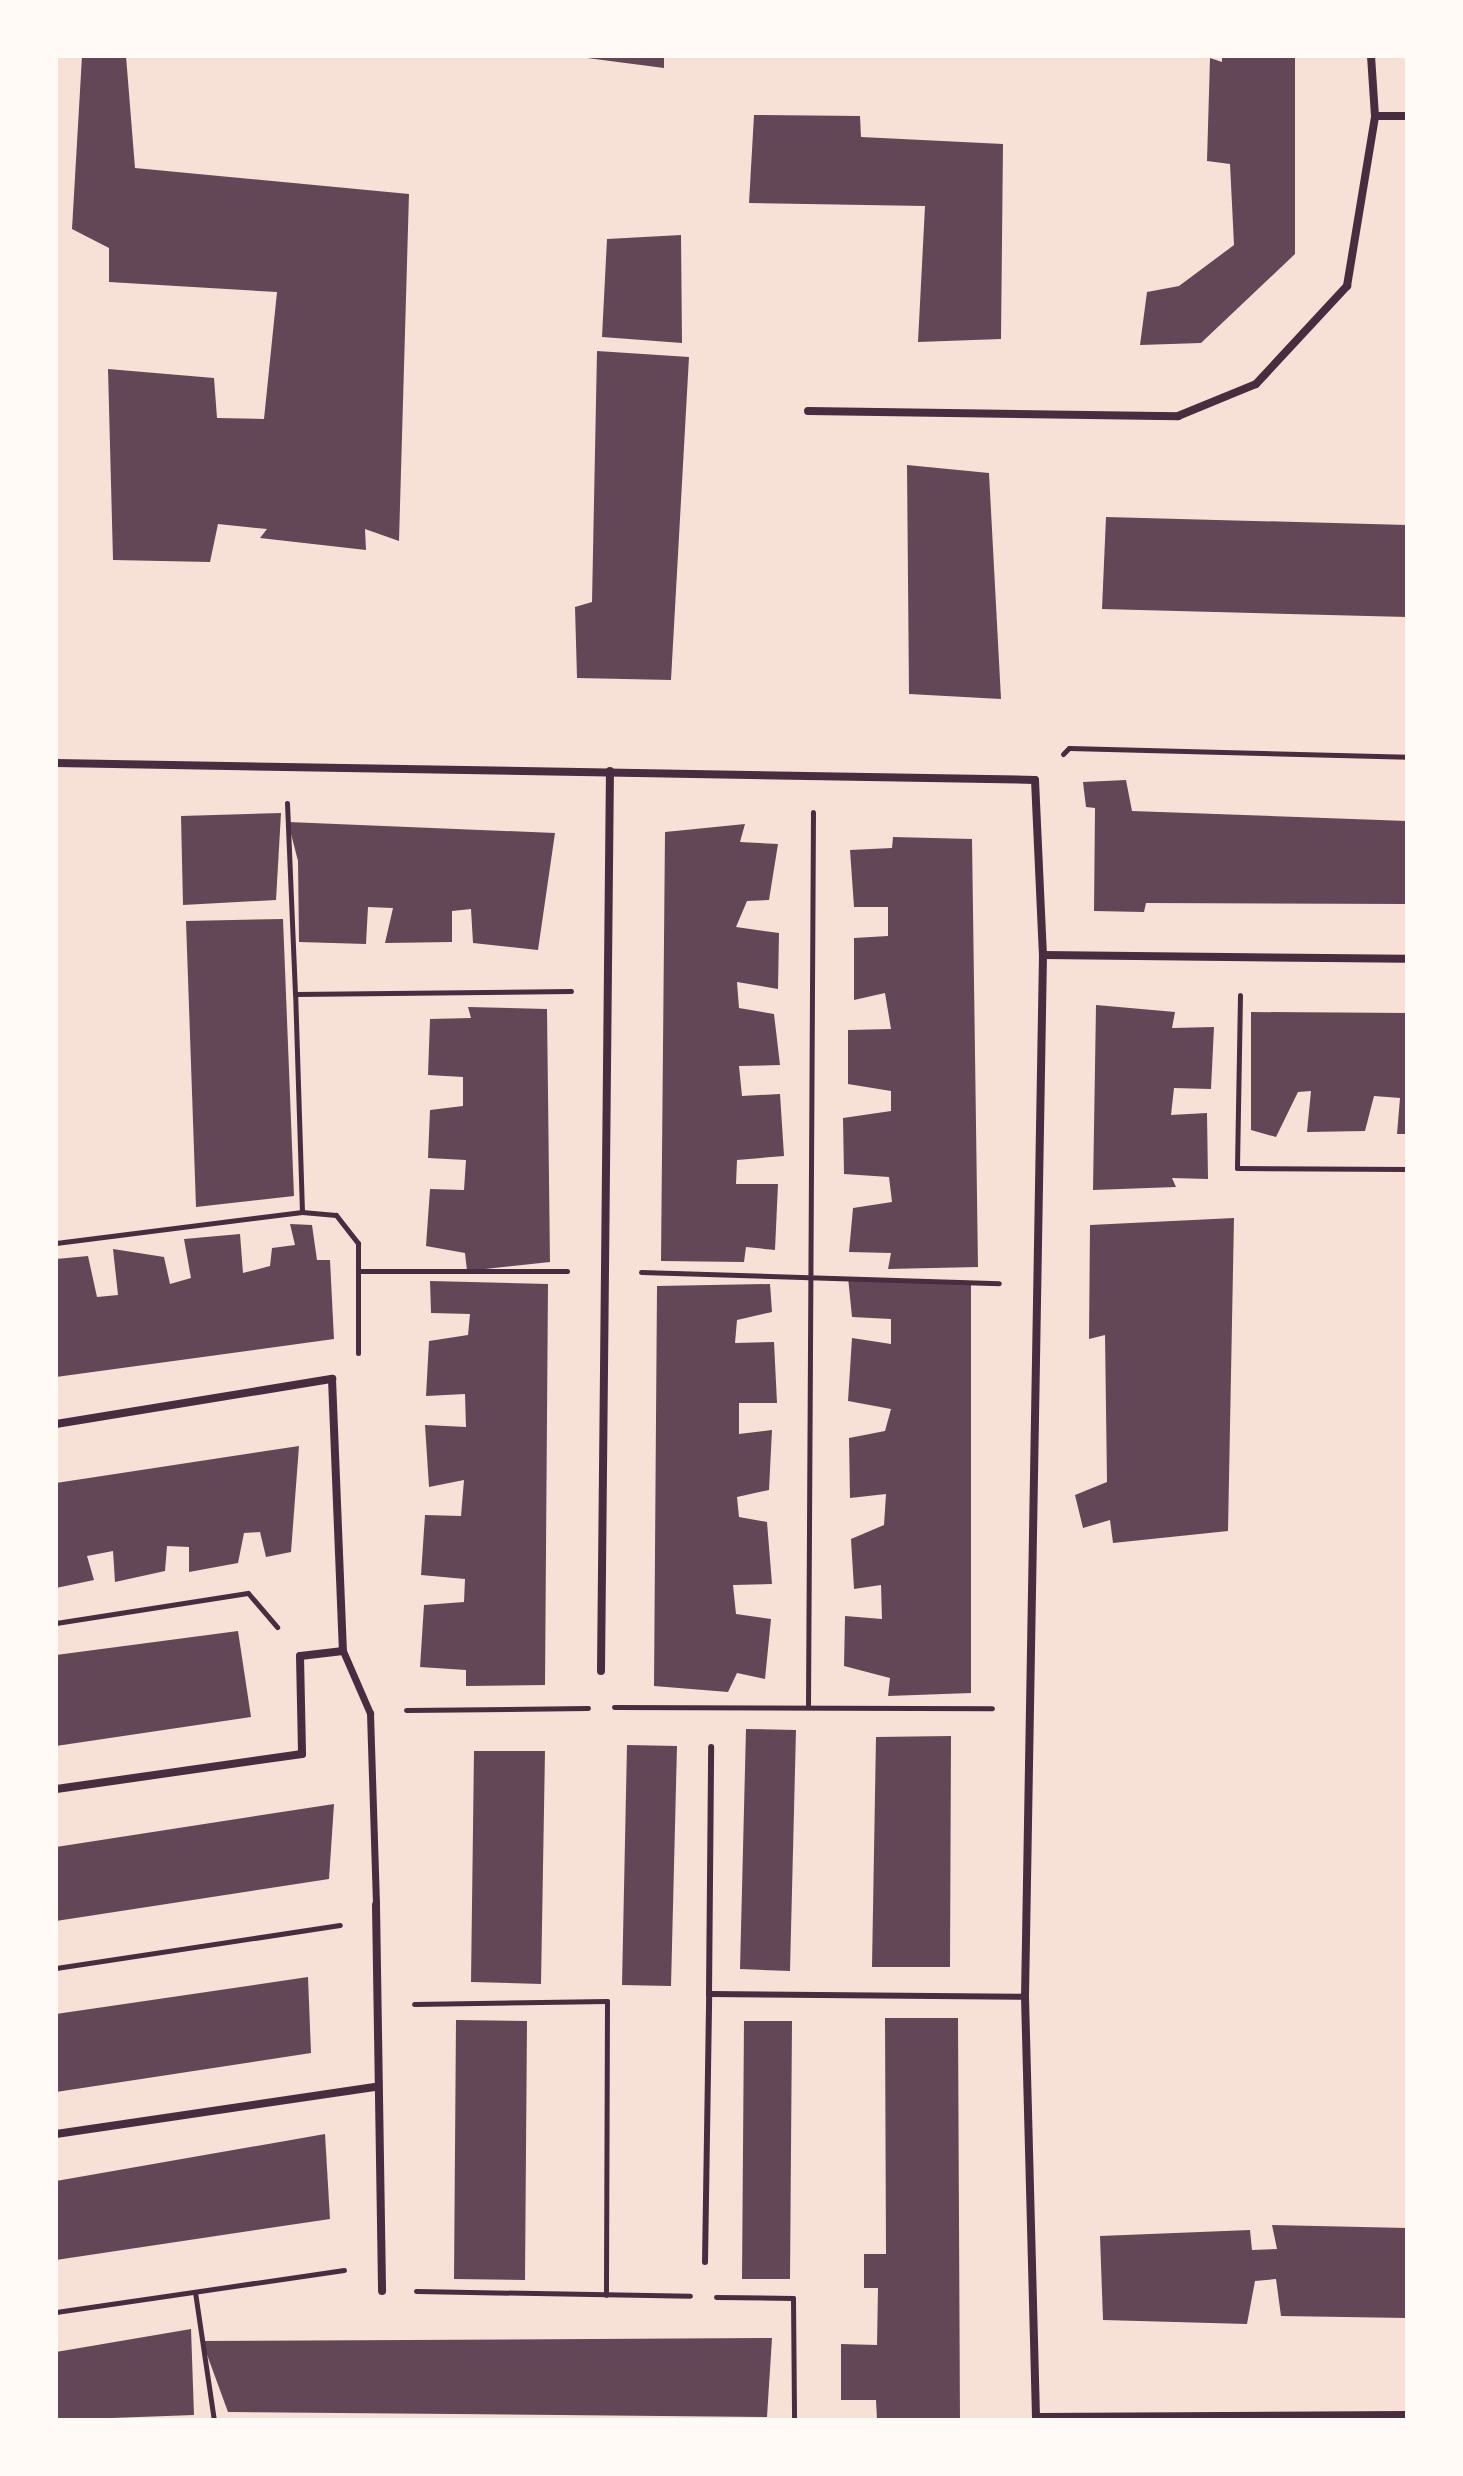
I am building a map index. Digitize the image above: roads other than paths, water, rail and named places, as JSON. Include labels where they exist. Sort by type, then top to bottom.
[{"type":"street","points":[[808,411],[1178,416],[1256,384],[1347,286],[1375,116],[1371,56]]},
{"type":"street","points":[[1375,116],[1407,116]]},
{"type":"street","points":[[56,763],[1035,780],[1043,955],[1025,1997],[1036,2418],[1407,2415]]},
{"type":"street","points":[[601,1671],[610,771]]},
{"type":"street","points":[[1043,955],[1407,959]]},
{"type":"street","points":[[56,1424],[332,1379],[343,1651],[370,1713],[376,1905],[375,2087],[382,2291]]},
{"type":"street","points":[[56,1789],[302,1754],[300,1656],[343,1651]]},
{"type":"street","points":[[56,2134],[375,2087]]},
{"type":"lane","points":[[705,2262],[711,1747]]},
{"type":"lane","points":[[709,1994],[1025,1997]]}]
